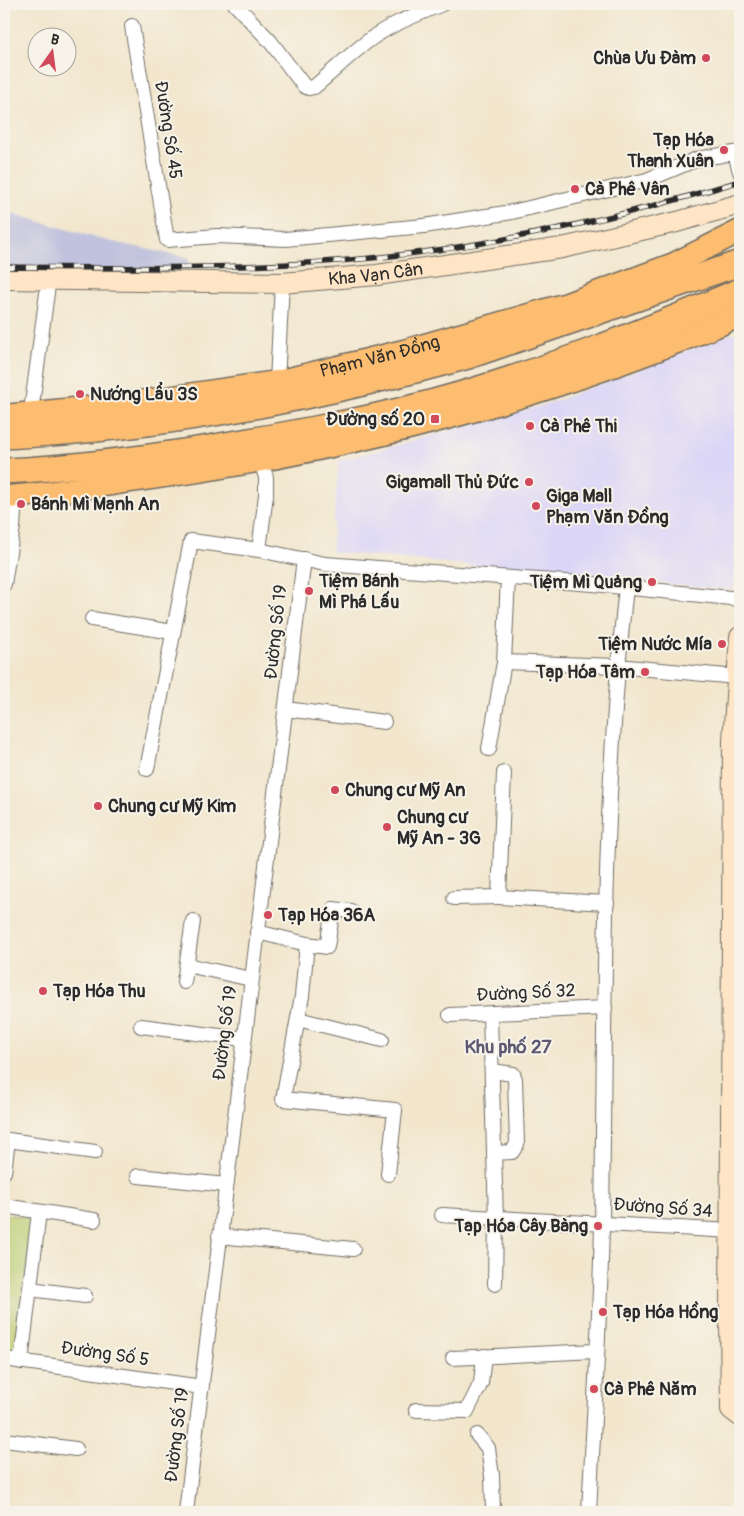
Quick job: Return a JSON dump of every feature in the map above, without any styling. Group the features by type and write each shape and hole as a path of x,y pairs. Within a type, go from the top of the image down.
{"highway":[{"name":"Phạm Văn Đồng","path":"21,428 113,428 244,408 425,368 468,356 740,263"},
{"path":"4,471 108,464 258,450 290,435 434,402 507,380 605,356 740,291"}],"main road":[{"name":"Phạm Văn Đồng","path":"4,416 21,428 125,404 277,382 458,337 567,304 674,264 740,231"},
{"path":"605,356 740,316"},
{"path":"9,497 219,469 258,450"}],"street":[{"path":"235,4 270,41 304,86 309,88 314,87 345,58 376,36 400,22 442,4"},
{"name":"Đường Số 45","path":"132,26 167,240 217,236 285,239 424,226 512,212 647,180 697,159 738,152"},
{"path":"738,152 740,172"},
{"name":"Kha Vạn Cân","path":"4,279 49,278 282,283 430,268 562,248 677,222 740,204"},
{"path":"21,428 49,278"},
{"path":"277,382 282,283"},
{"path":"258,450 266,478 266,495 259,550"},
{"path":"4,584 13,527 9,497"},
{"path":"146,768 191,541 259,550 325,564 740,599"},
{"name":"Đường Số 19","path":"186,1512 304,559"},
{"path":"490,749 504,662 508,578"},
{"path":"590,1512 602,1223 607,902 617,666 626,588"},
{"path":"92,619 173,632"},
{"path":"740,637 737,740 735,1317 732,1409 740,1416"},
{"path":"504,662 617,666 738,677"},
{"path":"286,709 384,722"},
{"path":"500,897 504,773"},
{"path":"454,898 500,897 607,902"},
{"path":"257,932 327,947 333,909 351,911"},
{"path":"184,982 193,921"},
{"path":"307,944 298,1019 283,1099 395,1110 388,1174"},
{"path":"187,965 251,979"},
{"name":"Đường Số 32","path":"450,1015 490,1015 605,1008"},
{"path":"490,1015 496,1219 495,1284"},
{"path":"298,1019 382,1040"},
{"path":"142,1026 244,1039"},
{"path":"492,1071 513,1074 517,1144 512,1152 494,1153"},
{"path":"4,1172 8,1140 95,1152"},
{"path":"138,1176 226,1185"},
{"path":"4,1206 94,1220"},
{"path":"21,1362 39,1212"},
{"name":"Đường Số 34","path":"442,1214 496,1219 602,1223 734,1242"},
{"path":"220,1236 353,1248"},
{"path":"30,1289 85,1296"},
{"path":"453,1358 596,1351"},
{"path":"416,1410 467,1411 481,1383 484,1356"},
{"name":"Đường Số 5","path":"4,1359 202,1387"},
{"path":"477,1435 488,1448 492,1476 492,1512"},
{"path":"4,1440 76,1449"}],"shaded area":[{"path":"4,211 104,240 189,258 190,272 4,271"},
{"name":"Giga Mall Phạm Văn Đồng","path":"734,333 740,335 740,444 734,590 331,552 339,461 548,404"}],"green space":[{"path":"5,1214 33,1218 16,1354 4,1353"}],"railway":[{"path":"4,267 146,268 240,266 382,257 473,245 563,228 652,206 740,181"}],"place":[{"name":"Chùa Ưu Đàm","path":"706,58"},
{"name":"Tạp Hóa Thanh Xuân","path":"724,150"},
{"name":"Cà Phê Vân","path":"575,189"},
{"name":"Nướng Lẩu 3S","path":"80,394"},
{"name":"Đường số 20","path":"435,419"},
{"name":"Cà Phê Thi","path":"530,426"},
{"name":"Gigamall Thủ Đức","path":"529,482"},
{"name":"Bánh Mì Mạnh An","path":"21,504"},
{"name":"Giga Mall Phạm Văn Đồng","path":"536,506"},
{"name":"Tiệm Mì Quảng","path":"652,582"},
{"name":"Tiệm Bánh Mì Phá Lấu","path":"309,591"},
{"name":"Tiệm Nước Mía","path":"722,644"},
{"name":"Tạp Hóa Tâm","path":"645,672"},
{"name":"Chung cư Mỹ An","path":"335,790"},
{"name":"Chung cư Mỹ Kim","path":"98,806"},
{"name":"Chung cư Mỹ An - 3G","path":"387,827"},
{"name":"Tạp Hóa 36A","path":"268,915"},
{"name":"Tạp Hóa Thu","path":"43,991"},
{"name":"Tạp Hóa Cây Bàng","path":"598,1226"},
{"name":"Tạp Hóa Hồng","path":"603,1312"},
{"name":"Cà Phê Năm","path":"594,1389"}],"district":[{"name":"Khu phố 27","path":"508,1047"}]}
